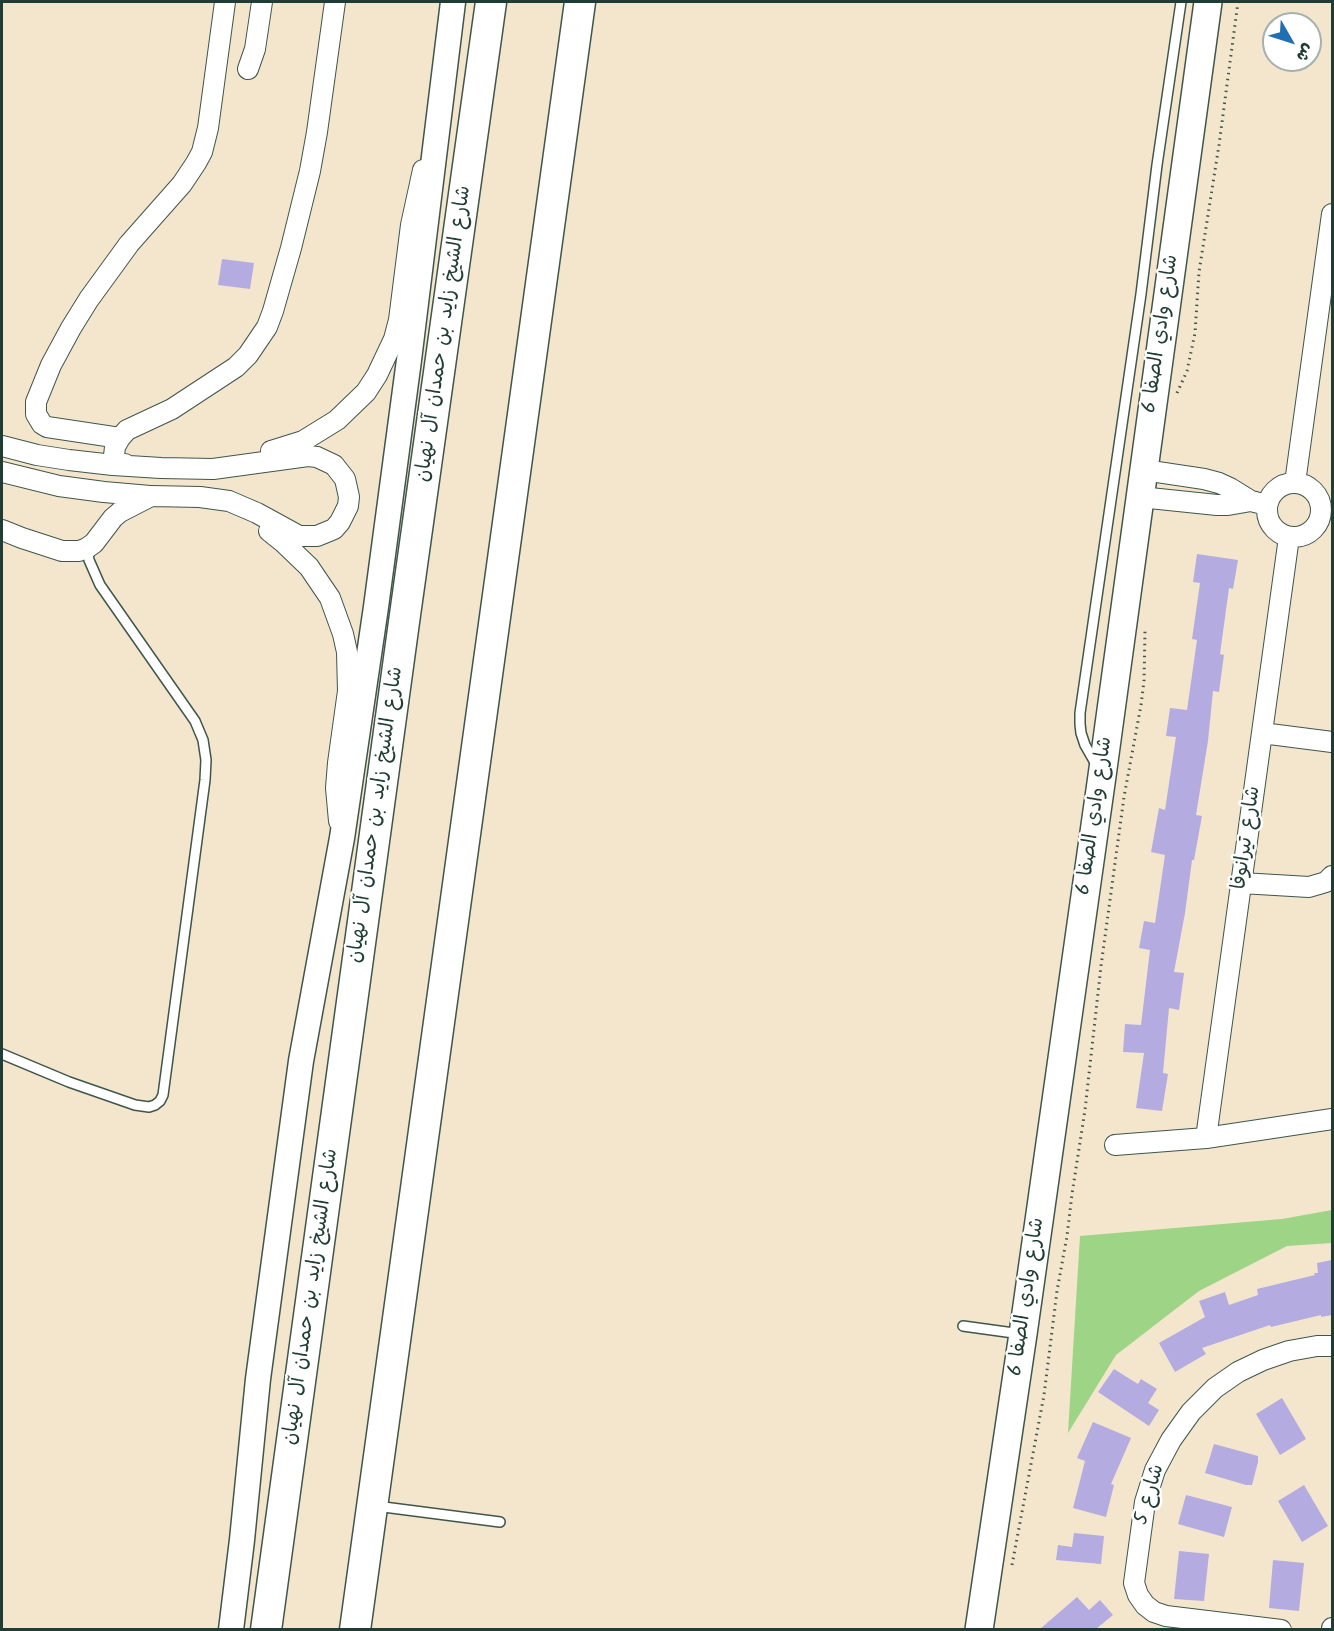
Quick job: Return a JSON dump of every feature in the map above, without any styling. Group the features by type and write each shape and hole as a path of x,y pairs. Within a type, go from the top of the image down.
{"main road":[{"name":"شارع الشيخ زايد بن حمدان آل نهيان","path":"266,1629 492,2"},
{"path":"355,1629 580,2"},
{"name":"شارع وادي الصفا 6","path":"979,1629 1102,776 1208,2"}],"street":[{"path":"120,438 47,427 42,424 36,414 36,402 51,365 89,299 129,244 190,174 199,158 208,128 225,2"},
{"path":"248,69 255,49 262,2"},
{"path":"112,465 115,447 127,430 172,409 236,367 248,355 267,327 291,248 310,171 335,2"},
{"path":"231,1629 258,1379 302,1061 342,838 376,607 453,2"},
{"path":"112,465 244,456 285,448 329,426 366,392 394,339 399,320 408,244 419,188 440,113"},
{"path":"1295,483 1332,214"},
{"path":"2,446 37,455 112,465 187,470 213,469 308,456 317,457 326,460 340,471 345,479 349,496 348,506 340,522 326,533 308,537 291,533 264,517 229,501 200,497 104,492 59,486 2,472"},
{"path":"1140,497 1216,505 1253,503 1270,496 1286,484 1295,483 1306,486 1314,492 1327,512 1311,531 1300,537 1289,537 1274,529 1267,514 1253,503 1230,488 1219,483 1144,470"},
{"path":"1176,500 1180,475"},
{"path":"2,530 71,552 87,548 94,543 113,518 151,496 219,509 254,522 276,536 309,567 330,598 343,634 348,691 336,788 337,812 342,838"},
{"name":"شارع تيرانوفا","path":"1206,1138 1289,537"},
{"path":"1262,733 1332,742"},
{"path":"1241,883 1309,887 1326,882 1332,876"},
{"path":"1115,1145 1206,1138 1332,1119"},
{"name":"شارع 5","path":"1281,1629 1166,1616 1154,1612 1145,1605 1134,1583 1145,1502 1155,1470 1171,1440 1191,1412 1215,1388 1238,1372 1263,1360 1289,1351 1332,1346"},
{"path":"218,1629 226,1583 242,1540"}],"lane":[{"path":"1102,776 1085,744 1080,713 1181,2"},
{"path":"2,1054 135,1106 155,1106 163,1095 206,760 203,740 195,721 100,585 89,560 87,548"},
{"path":"963,1326 1023,1334"},
{"path":"373,1506 500,1522"}],"path":[{"path":"1177,393 1187,371 1195,333 1199,272 1238,2"},
{"path":"1011,1574 1044,1395 1057,1291 1085,1110 1102,954 1128,770 1141,705 1146,624"}],"green space":[{"path":"1332,1210 1332,1243 1287,1246 1199,1291 1116,1355 1068,1433 1080,1236 1282,1219"}],"building":[{"path":"222,259 254,263 250,289 218,285"},
{"path":"1197,554 1238,560 1233,589 1229,588 1220,654 1224,655 1219,692 1213,691 1208,741 1196,815 1202,816 1194,860 1192,860 1174,972 1184,973 1179,1010 1169,1008 1163,1073 1168,1074 1162,1111 1136,1108 1144,1053 1123,1052 1125,1024 1141,1025 1150,950 1139,948 1144,921 1155,923 1165,855 1151,852 1159,808 1165,810 1176,737 1166,736 1170,708 1187,710 1197,640 1192,639 1200,583 1193,582"},
{"path":"1332,1260 1332,1315 1321,1317 1321,1315 1271,1327 1270,1325 1202,1348 1206,1354 1175,1372 1159,1343 1205,1317 1199,1301 1225,1292 1229,1305 1258,1295 1257,1289 1315,1275 1314,1273 1318,1273 1317,1263"},
{"path":"1114,1369 1138,1384 1141,1379 1157,1389 1148,1403 1159,1410 1149,1426 1098,1392"},
{"path":"1282,1398 1306,1439 1280,1455 1256,1414"},
{"path":"1093,1422 1131,1438 1111,1484 1114,1485 1106,1517 1073,1508 1085,1461 1077,1458"},
{"path":"1214,1444 1258,1456 1252,1485 1205,1473"},
{"path":"1304,1485 1328,1526 1302,1542 1278,1501"},
{"path":"1186,1495 1232,1507 1224,1537 1178,1524"},
{"path":"1074,1533 1104,1536 1101,1564 1056,1560 1058,1545 1072,1547"},
{"path":"1179,1551 1209,1554 1204,1601 1174,1599"},
{"path":"1273,1560 1304,1563 1299,1611 1269,1608"},
{"path":"1077,1597 1089,1610 1100,1600 1113,1615 1096,1629 1040,1629"}]}
